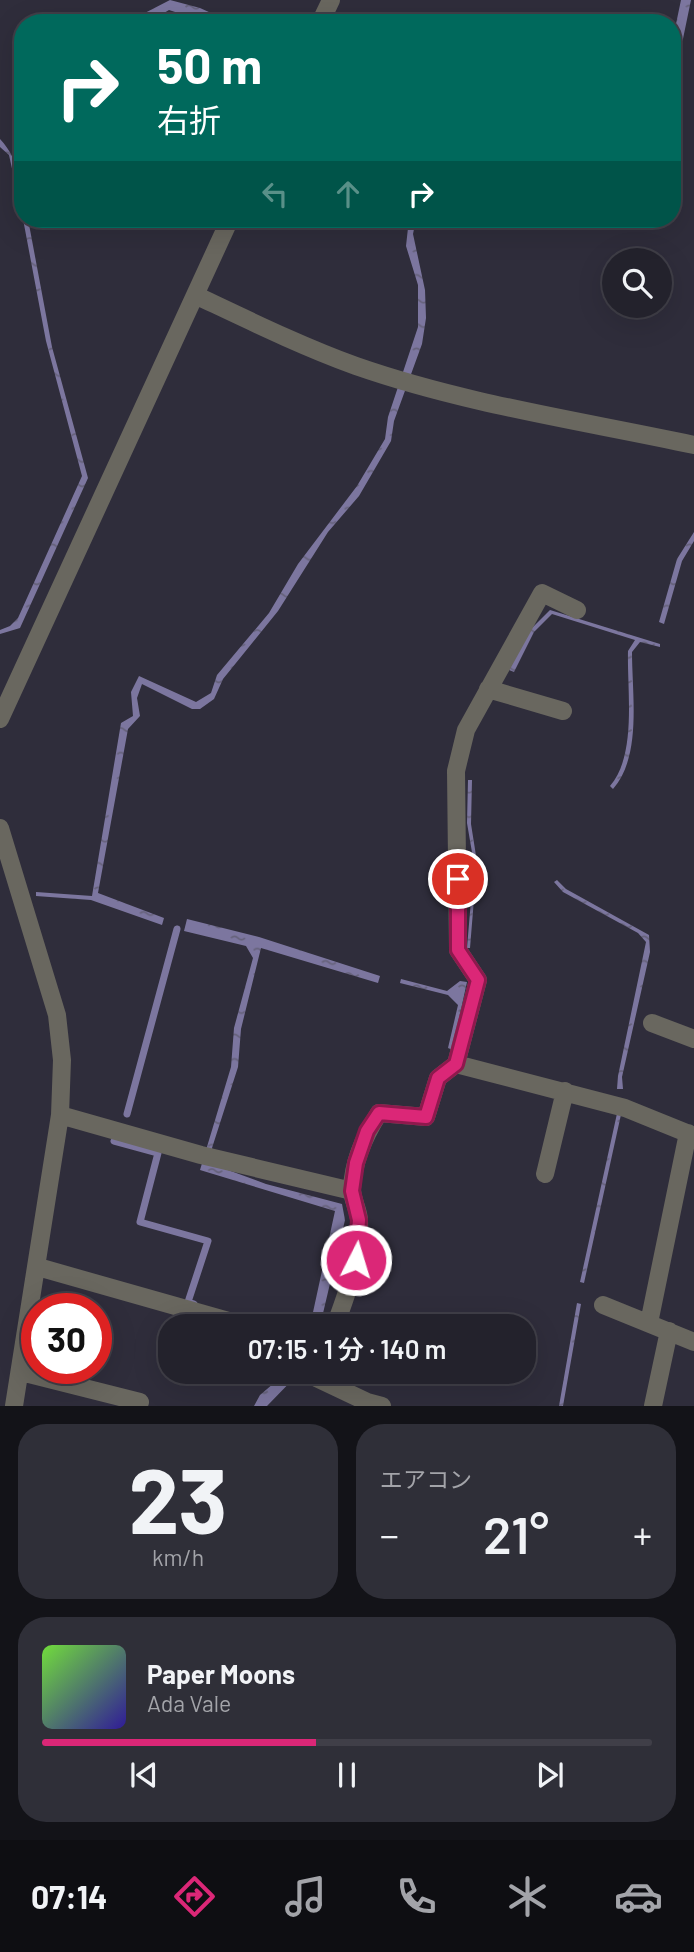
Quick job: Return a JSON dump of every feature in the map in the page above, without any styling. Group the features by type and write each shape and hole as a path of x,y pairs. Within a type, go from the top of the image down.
{"street":[{"path":"0,719 226,228"},
{"path":"195,295 266,329 391,376 694,445"},
{"path":"338,1314 356,1260 359,1220 352,1191 356,1163 367,1131 379,1113 426,1117 438,1078 456,1064 478,980 458,950 456,771 466,730 497,692 542,593 577,610"},
{"path":"497,692 563,711"},
{"path":"0,828 57,1015 62,1060 60,1115 34,1293"},
{"path":"652,1023 694,1039"},
{"path":"456,1064 625,1108 691,1135 649,1323"},
{"path":"545,1174 565,1091"},
{"path":"60,1115 209,1157 352,1191"},
{"path":"38,1267 204,1314"},
{"path":"603,1305 694,1342"},
{"path":"653,1406 669,1331"},
{"path":"14,1406 21,1372"},
{"path":"69,1384 140,1402"},
{"path":"334,1384 382,1406"}],"water":[{"path":"170,0 213,14 181,14 169,10 162,14 143,14"},
{"path":"681,0 691,0 681,48 681,14 678,14"},
{"path":"0,139 14,161 14,178 9,155 0,147"},
{"path":"25,228 30,228 52,347 88,478 20,628 0,634 0,630 10,626 18,618 82,476 46,341"},
{"path":"408,228 414,228 413,234 425,290 426,318 422,344 394,421 391,441 359,496 328,532 278,611 223,679 214,699 200,709 192,709 142,684 137,698 140,716 128,729 98,893 164,918 162,925 91,900 36,896 36,892 92,896 121,723 133,716 131,692 139,676 196,702 211,693 217,675 269,613 298,564 357,486 385,439 388,417 418,327 418,285 406,246"},
{"path":"694,532 694,541 682,561 664,624 659,622 677,559"},
{"path":"550,610 660,644 660,647 640,642 632,652 632,742 622,775 613,789 610,786 624,757 627,740 628,651 635,640 552,614 534,632 514,672 509,670 529,631"},
{"path":"468,780 472,780 471,824 477,862 470,948 467,948 474,864 467,823"},
{"path":"557,880 566,889 649,935 650,952 622,1077 623,1089 617,1089 618,1076 646,942 638,933 563,892 554,882"},
{"path":"187,919 259,937 380,976 378,983 261,948 241,1029 238,1067 212,1148 217,1166 266,1184 342,1204 345,1220 323,1314 313,1314 335,1211 200,1170 231,1067 234,1028 253,958 246,946 184,931"},
{"path":"401,979 447,991 460,981 467,982 452,1050 448,1048 458,1005 448,995 400,983"},
{"path":"618,1109 622,1110 584,1283 580,1282"},
{"path":"577,1303 581,1304 563,1406 559,1406"},
{"path":"273,1384 288,1384 267,1406 254,1406 260,1395"}],"waterway":[{"path":"127,1114 177,929"},
{"path":"114,1141 158,1153 140,1222 208,1241 188,1302 194,1304"}],"route":[{"path":"356,1260 359,1220 352,1191 356,1163 367,1131 379,1113 426,1117 438,1078 456,1064 478,980 458,950 458,879"}]}
